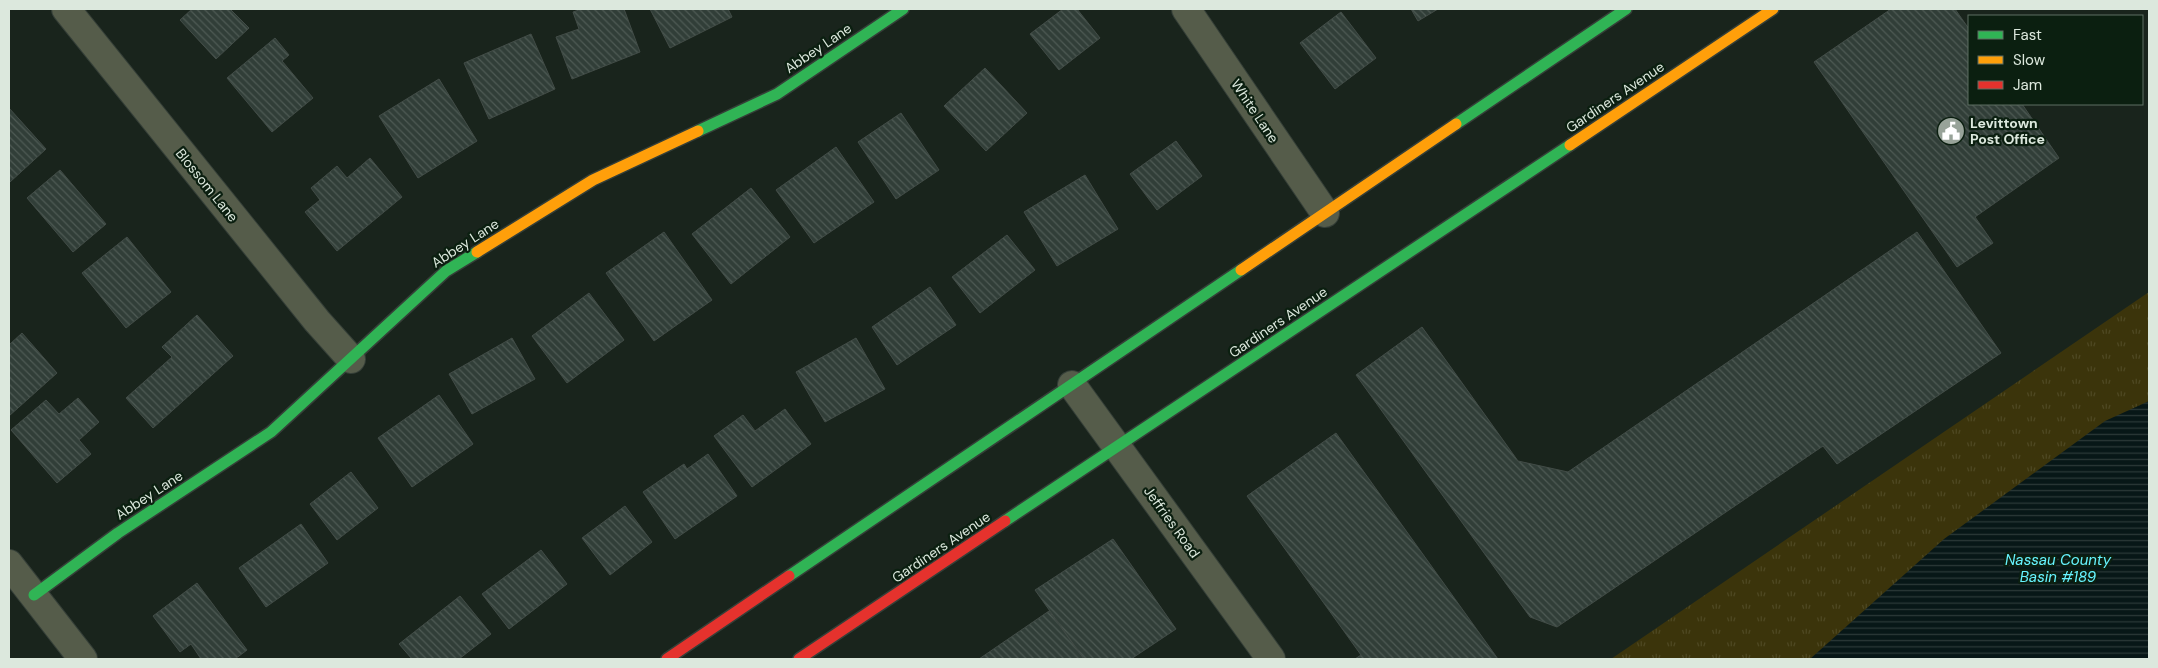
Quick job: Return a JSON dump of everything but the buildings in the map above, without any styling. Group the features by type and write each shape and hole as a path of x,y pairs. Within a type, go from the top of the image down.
{"street":[{"name":"Blossom Lane","path":"66,9 317,321 351,359"},
{"name":"Abbey Lane","path":"34,595 118,533 271,432 446,271 593,180 777,94 903,9"},
{"name":"White Lane","path":"1186,9 1325,212"},
{"path":"667,659 1626,9"},
{"name":"Gardiners Avenue","path":"800,659 1773,9"},
{"name":"Jeffries Road","path":"1072,385 1271,659"},
{"path":"9,564 83,659"}],"green space":[{"path":"2149,292 2149,659 1611,659"}],"water":[{"name":"Nassau County Basin #189","path":"2149,401 2149,659 1810,659 1944,539 2105,421"}],"traffic: fast":[{"path":"698,131 777,94 903,9"},
{"path":"1456,124 1626,9"},
{"path":"1005,521 1570,145"},
{"path":"34,595 118,533 271,432 446,271 477,252"},
{"path":"789,576 1241,270"}],"traffic: slow":[{"path":"1570,145 1773,9"},
{"path":"1241,270 1456,124"},
{"path":"477,252 593,180 698,131"}],"traffic: jam":[{"path":"799,659 1005,521"},
{"path":"667,659 789,576"}],"place":[{"name":"Levittown Post Office","path":"1951,131"}]}
